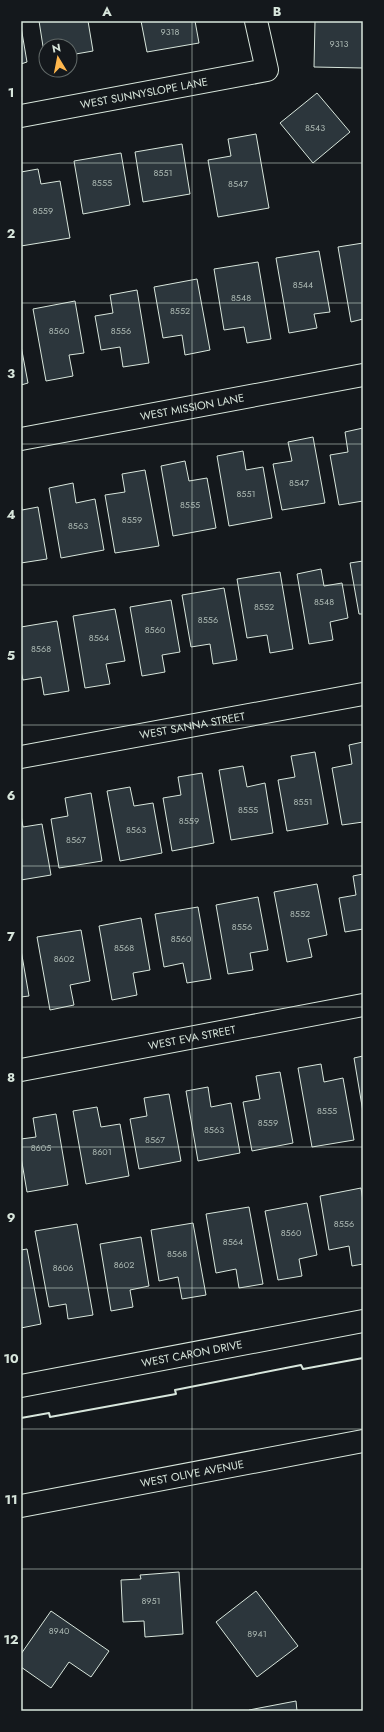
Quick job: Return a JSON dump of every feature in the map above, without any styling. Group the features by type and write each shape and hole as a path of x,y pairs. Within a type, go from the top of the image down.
{"street":[{"name":"WEST SUNNYSLOPE LANE","path":"21,116 267,70 256,21"},
{"name":"WEST MISSION LANE","path":"21,439 363,375"},
{"name":"WEST SANNA STREET","path":"21,757 363,694"},
{"name":"WEST EVA STREET","path":"21,1070 363,1005"},
{"name":"WEST CARON DRIVE","path":"21,1386 363,1321"},
{"name":"WEST OLIVE AVENUE","path":"21,1506 363,1441"}],"building":[{"path":"39,21 88,21 93,51 78,54 78,38 42,38"},
{"path":"141,21 195,21 199,43 147,52"},
{"path":"315,21 363,21 363,68 314,67"},
{"path":"21,27 27,62 21,64"},
{"path":"317,93 350,132 313,163 280,123"},
{"path":"256,134 269,208 218,217 208,160 231,156 228,139"},
{"path":"182,144 190,194 143,202 135,152"},
{"path":"121,153 130,205 83,214 74,161"},
{"path":"38,169 41,184 60,181 70,238 21,246 21,172"},
{"path":"363,243 363,319 351,322 338,247"},
{"path":"319,251 330,312 314,314 317,328 289,333 276,258"},
{"path":"258,262 271,339 247,343 244,327 224,330 214,269"},
{"path":"197,279 210,350 185,355 182,335 163,338 154,287"},
{"path":"137,290 149,363 123,367 120,347 101,350 95,316 113,313 110,295"},
{"path":"75,301 84,353 69,355 73,376 46,381 33,309"},
{"path":"21,346 28,383 21,385"},
{"path":"363,428 363,501 339,505 330,455 348,452 345,432"},
{"path":"313,437 325,503 282,510 273,464 292,461 288,442"},
{"path":"243,451 246,470 263,467 272,518 229,526 217,456"},
{"path":"185,461 189,481 207,478 216,528 173,536 161,466"},
{"path":"145,470 159,546 115,553 105,495 125,492 122,474"},
{"path":"73,483 76,503 95,499 104,550 61,558 49,488"},
{"path":"21,502 22,510 38,507 47,559 21,563"},
{"path":"363,561 363,614 359,614 350,563"},
{"path":"321,569 324,586 342,583 348,618 330,622 333,640 309,644 297,574"},
{"path":"280,572 293,649 270,653 267,635 247,638 237,579"},
{"path":"224,588 237,660 213,664 210,644 191,647 182,595"},
{"path":"171,600 180,652 162,655 165,672 142,676 130,607"},
{"path":"115,609 125,661 106,664 110,684 85,688 73,616"},
{"path":"57,621 69,691 44,695 41,677 23,680 21,671 21,627"},
{"path":"363,742 363,822 342,825 332,768 352,764 349,745"},
{"path":"315,752 328,824 287,831 278,780 295,777 291,756"},
{"path":"243,766 247,787 265,783 273,833 231,840 219,770"},
{"path":"202,773 214,843 172,851 163,798 181,795 178,777"},
{"path":"130,787 134,806 153,803 162,853 120,861 107,791"},
{"path":"91,793 102,861 59,868 51,819 68,816 65,798"},
{"path":"21,815 23,827 42,824 51,875 21,880"},
{"path":"363,874 363,929 345,932 339,898 356,895 353,876"},
{"path":"317,884 327,935 308,939 312,957 287,962 274,892"},
{"path":"258,897 268,950 250,953 253,970 228,974 216,905"},
{"path":"198,907 211,979 187,983 183,963 164,967 155,914"},
{"path":"141,918 150,970 133,973 137,995 112,1000 99,926"},
{"path":"81,930 90,981 70,985 74,1005 50,1010 37,937"},
{"path":"21,950 29,996 21,997"},
{"path":"363,1056 363,1112 354,1058"},
{"path":"321,1064 324,1082 343,1078 354,1140 312,1147 298,1068"},
{"path":"280,1072 293,1143 252,1151 243,1102 260,1099 256,1076"},
{"path":"208,1087 211,1107 231,1103 240,1153 198,1161 186,1091"},
{"path":"169,1094 181,1161 139,1169 130,1119 147,1116 144,1098"},
{"path":"97,1107 101,1127 120,1124 129,1176 86,1184 73,1111"},
{"path":"56,1114 68,1185 27,1192 21,1157 21,1139 36,1137 33,1118"},
{"path":"361,1188 363,1201 363,1264 352,1266 349,1246 329,1250 320,1196"},
{"path":"307,1203 317,1255 299,1259 302,1276 278,1280 265,1211"},
{"path":"249,1207 263,1284 239,1288 236,1269 216,1273 206,1214"},
{"path":"193,1223 206,1295 182,1299 178,1277 159,1281 151,1230"},
{"path":"77,1224 93,1315 68,1319 66,1304 49,1307 35,1231"},
{"path":"141,1237 149,1286 130,1290 133,1307 111,1311 100,1244"},
{"path":"27,1249 41,1324 21,1328 21,1250"},
{"path":"179,1572 183,1634 145,1637 144,1621 123,1622 121,1580 141,1579 140,1575"},
{"path":"256,1591 298,1646 257,1677 216,1622"},
{"path":"51,1611 109,1651 91,1677 69,1662 51,1688 21,1667 21,1654"},
{"path":"296,1701 297,1711 249,1711 249,1710"}],"wall":[{"path":"21,1418 49,1413 50,1417 176,1394 175,1390 301,1365 303,1369 363,1358"}]}
